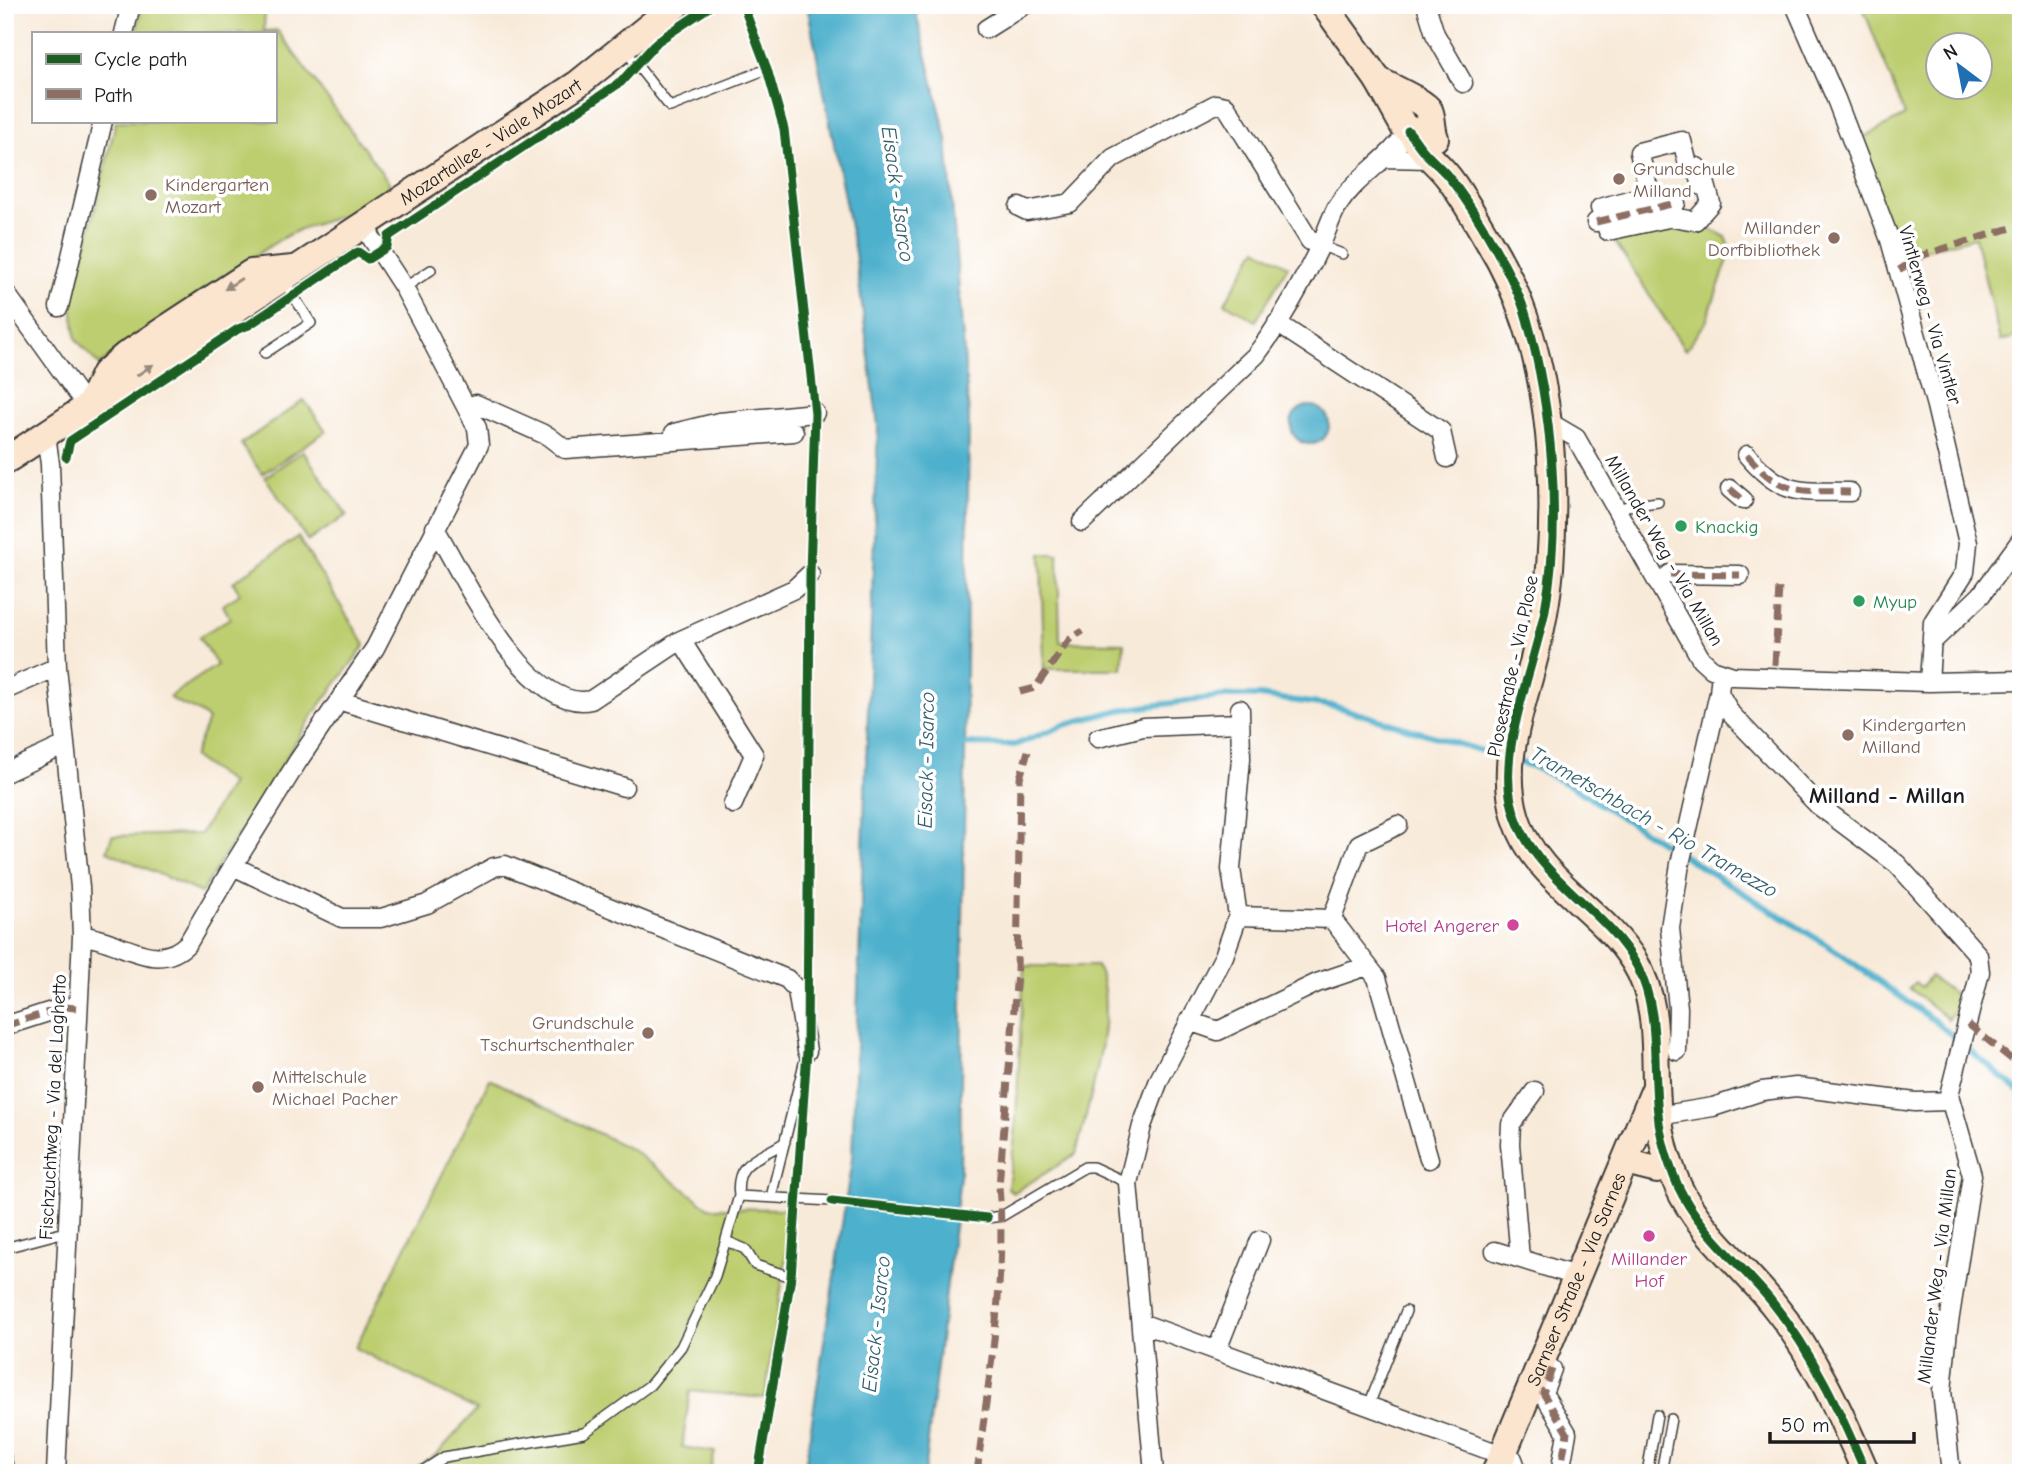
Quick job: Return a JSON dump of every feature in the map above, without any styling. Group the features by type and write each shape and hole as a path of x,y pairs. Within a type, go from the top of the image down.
{"street":[{"path":"124,32 131,5"},
{"name":"Mozartallee - Viale Mozart","path":"88,408 105,373 126,355 251,273 290,274 579,83 629,55 676,5"},
{"path":"986,29 1024,5"},
{"name":"Plosestraße - Via Plose","path":"1324,5 1378,80 1413,121 1417,144 1440,167 1499,257 1527,319 1548,421 1551,468 1548,583 1536,653 1509,759 1514,811 1531,850 1552,876 1614,934 1635,962 1647,986 1655,1039 1658,1116 1671,1168 1698,1220 1794,1331 1823,1376 1866,1473"},
{"path":"1426,5 1435,34 1463,83"},
{"name":"Vintlerweg - Via Vintler","path":"1795,5 1836,99 1890,240 1968,543 1965,572 1933,622 1929,682"},
{"path":"1019,207 1027,211 1070,203 1113,158 1216,104 1226,106 1310,241 1320,245"},
{"path":"1082,522 1256,355 1320,245 1337,206 1349,190 1386,158 1413,121"},
{"path":"59,307 103,122"},
{"path":"1682,141 1689,169 1697,167 1702,186 1706,185 1711,203 1695,221 1673,217 1608,231 1600,221 1600,208 1650,194 1639,152 1682,141"},
{"path":"1386,158 1440,167"},
{"path":"1600,221 1676,203"},
{"path":"82,936 97,937 151,958 177,954 188,943 298,761 375,648 479,445 477,428 404,288 363,225"},
{"path":"5,292 61,366 88,408 5,461"},
{"path":"1277,323 1441,431 1447,458"},
{"path":"466,407 476,404 548,436 565,449 794,432"},
{"path":"548,436 579,440 673,433 719,422 816,413"},
{"name":"Millander Weg - Via Millan","path":"1548,421 1576,438 1701,659 1721,673 1719,694 1731,714 1818,805 1897,864 1978,955 1980,972 1950,1086 1950,1101 1972,1175 1948,1329 1942,1391 1951,1473"},
{"name":"Fischzuchtweg - Via del Laghetto","path":"46,435 50,464 57,667 80,887 82,936 65,1232 56,1473"},
{"path":"1747,455 1768,479 1794,491 1850,492"},
{"path":"435,528 498,638 516,661 554,693 578,703 591,700 681,640 794,590 810,574"},
{"path":"1933,641 1982,595 2021,540"},
{"path":"1670,574 1740,575"},
{"path":"681,640 754,755 733,804"},
{"path":"5,690 57,667"},
{"path":"1721,673 1929,682 2021,680"},
{"path":"1676,1051 1678,1008 1670,928 1680,864 1719,694"},
{"path":"341,701 624,787"},
{"path":"1098,738 1143,727 1239,716 1241,759 1231,869 1238,916 1224,956 1159,1080 1146,1115 1128,1183 1154,1473"},
{"path":"5,773 65,745"},
{"path":"1332,919 1359,844 1398,825"},
{"path":"233,866 342,918 382,918 428,904 494,867 505,865 787,979 797,990 807,1051"},
{"path":"1238,916 1332,919"},
{"path":"1332,919 1377,978 1429,1159"},
{"path":"1189,1021 1219,1031 1317,983 1367,966"},
{"path":"5,1026 64,1007 76,1008"},
{"name":"Sarnser Straße - Via Sarnes","path":"1505,1467 1576,1276 1656,1086"},
{"path":"1658,1116 1713,1107 1762,1091 1797,1087 1915,1102 1950,1101"},
{"path":"1520,1258 1510,1144 1511,1124 1535,1091"},
{"path":"1625,1162 1657,1170 1671,1168"},
{"path":"1217,1350 1261,1240"},
{"path":"1495,1251 1576,1276"},
{"path":"1141,1323 1369,1405 1505,1467"},
{"path":"1552,1369 1544,1393 1567,1433 1559,1473"}],"lane":[{"path":"629,55 670,107 767,69"},
{"path":"1320,245 1342,254"},
{"path":"404,288 432,270"},
{"path":"265,353 311,323 290,274"},
{"path":"1618,511 1627,506 1658,502"},
{"path":"771,1197 807,1051"},
{"path":"419,1473 444,1457 584,1433 650,1385 681,1347 715,1276 739,1196 737,1181 743,1168 785,1142"},
{"path":"987,1218 1002,1216 1085,1167 1093,1167 1128,1183"},
{"path":"739,1196 832,1200"},
{"path":"5,1248 65,1232"},
{"path":"726,1241 745,1249 755,1265 791,1277 758,1473"},
{"path":"1369,1405 1406,1311"},
{"path":"1647,1473 1657,1415"},
{"path":"1661,1473 1671,1419"},
{"path":"5,1454 10,1473"}],"green space":[{"path":"142,5 265,5 264,31 277,30 390,184 365,205 281,239 99,365 76,339 72,305 116,122 276,122 276,32 136,32"},
{"path":"1862,5 2021,5 2021,336 2000,341 1975,237 1924,250 1901,262 1858,140 1905,116"},
{"path":"1695,221 1726,237 1731,251 1706,322 1685,350 1608,231"},
{"path":"1257,248 1288,266 1256,321 1225,303"},
{"path":"304,400 326,431 262,474 241,444"},
{"path":"303,451 347,515 308,541 265,477"},
{"path":"298,537 365,645 315,712 201,893 107,851 112,836 200,834 231,783 193,757 208,720 169,697 217,665 199,637 230,618 223,605 240,594 233,582"},
{"path":"1041,554 1058,554 1060,642 1124,643 1122,669 1044,669"},
{"path":"1024,966 1097,966 1103,985 1105,1007 1094,1086 1076,1154 1013,1193 1008,1188 1015,1136"},
{"path":"1930,976 1962,1000 1948,1019 1909,988 1915,982 1921,987"},
{"path":"490,1079 634,1151 709,1208 793,1209 765,1398 690,1391 682,1447 715,1452 709,1473 407,1473 437,1454 477,1410 355,1348"}],"water":[{"name":"Eisack - Isarco","path":"807,5 914,5 947,139 969,416 960,1177 924,1473 804,1473 852,1159 878,426 855,253"},
{"path":"1310,406 1323,412 1329,425 1323,438 1310,444 1297,438 1291,425 1297,412"}],"waterway":[{"name":"Trametschbach - Rio Tramezzo","path":"957,744 1015,745 1067,724 1120,710 1225,696 1259,696 1334,706 1505,758"},
{"name":"Trametschbach - Rio Tramezzo","path":"1515,761 1532,766 1568,784 1835,950 1936,1022 2021,1093"}],"marked path":[{"path":"1596,222 1676,203"},
{"path":"1899,270 1923,255 2021,225"},
{"path":"1747,455 1771,478 1792,489 1850,492"},
{"path":"1730,489 1743,500"},
{"path":"1670,574 1740,575"},
{"path":"1775,665 1779,586"},
{"path":"1020,692 1035,688 1069,640 1083,631"},
{"path":"977,1473 998,1293 1001,1221 999,1186 1017,973 1020,778 1028,751"},
{"path":"5,1026 64,1007 76,1008"},
{"path":"1968,1024 2021,1067"},
{"path":"1552,1369 1543,1393 1567,1433 1560,1473"}],"cycle path":[{"path":"66,457 70,441 238,329 249,325 358,252 368,259 387,247 389,236 621,82 658,41 712,5"},
{"path":"743,5 767,69 784,129 815,413 810,574 807,1051 791,1277 758,1473"},
{"path":"1408,131 1458,189 1514,284 1527,319 1543,389 1552,464 1553,539 1545,610 1514,731 1509,779 1511,801 1520,827 1533,850 1549,870 1605,924 1637,966 1645,983 1653,1020 1656,1094 1661,1132 1678,1186 1697,1218 1772,1302 1801,1342 1836,1406 1866,1473"},
{"path":"832,1201 987,1218"}],"place":[{"name":"Grundschule Milland","path":"1619,179"},
{"name":"Kindergarten Mozart","path":"151,195"},
{"name":"Millander Dorfbibliothek","path":"1834,238"},
{"name":"Knackig","path":"1681,526"},
{"name":"Myup","path":"1859,601"},
{"name":"Kindergarten Milland","path":"1848,735"},
{"name":"Hotel Angerer","path":"1513,925"},
{"name":"Grundschule Tschurtschenthaler","path":"648,1033"},
{"name":"Mittelschule Michael Pacher","path":"258,1087"},
{"name":"Millander Hof","path":"1649,1236"}],"district":[{"name":"Milland - Millan","path":"1887,795"}]}
